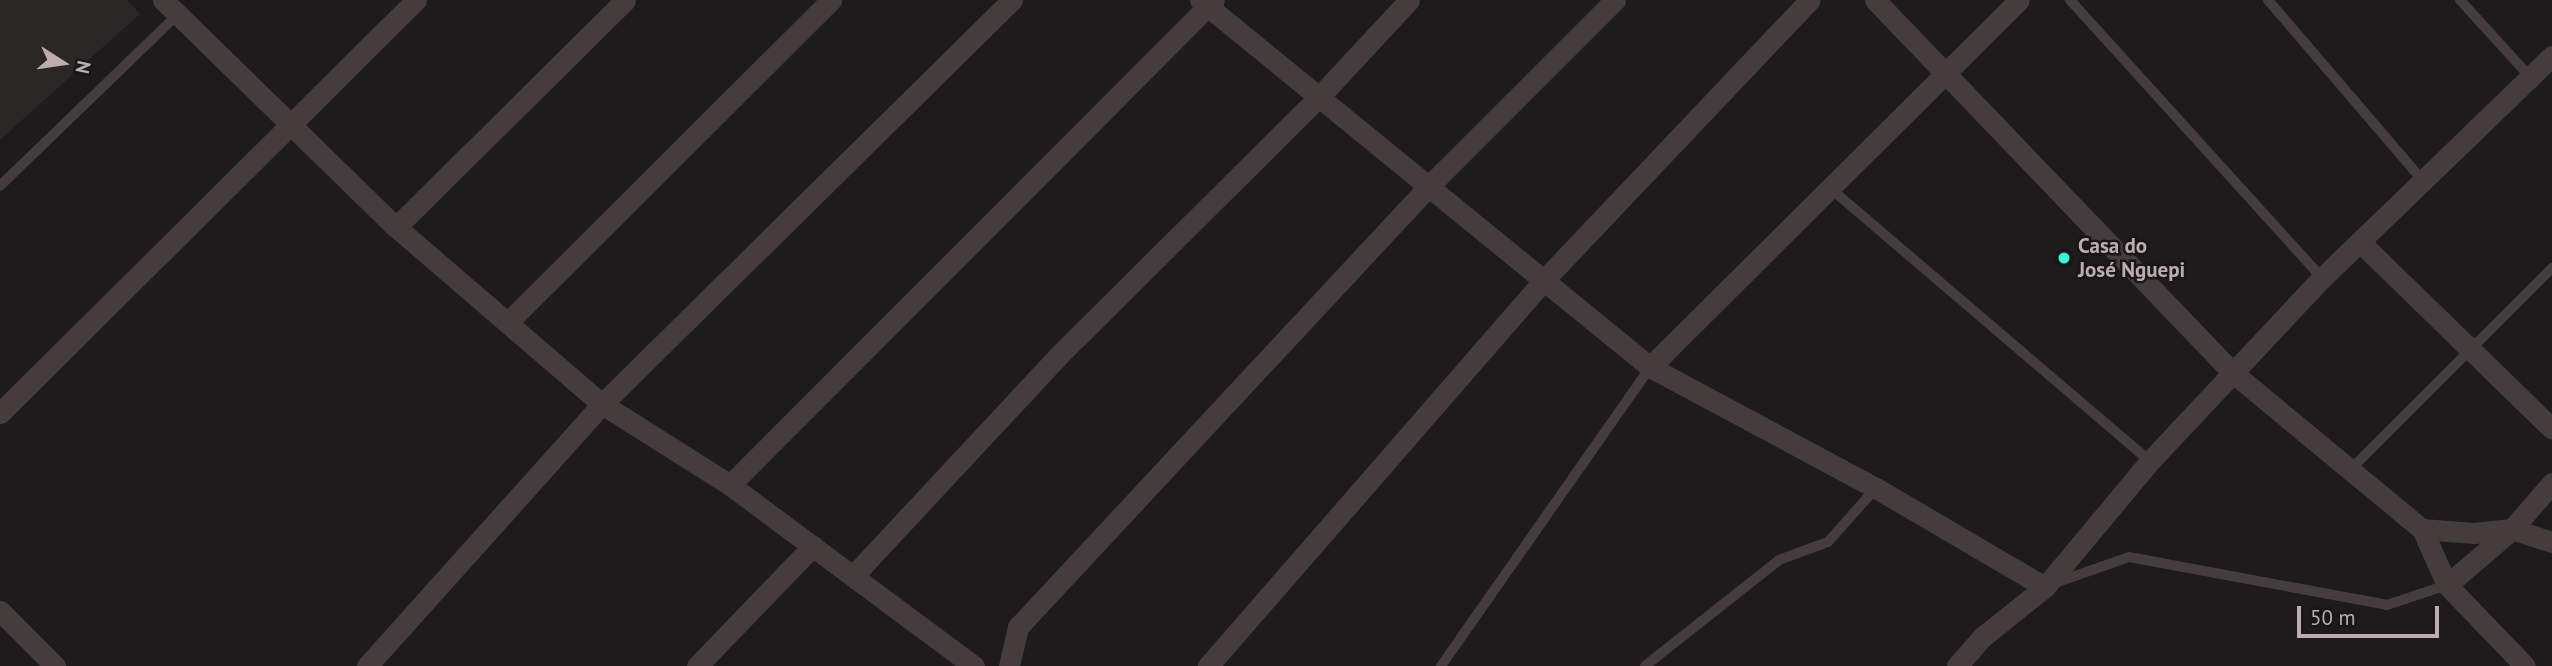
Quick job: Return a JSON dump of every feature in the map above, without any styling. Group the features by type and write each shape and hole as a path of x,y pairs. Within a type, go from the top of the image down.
{"street":[{"path":"0,413 416,0"},
{"path":"396,227 625,0"},
{"path":"509,321 831,0"},
{"path":"367,666 602,404 1012,0"},
{"path":"853,576 1059,355 1319,97 1409,0"},
{"path":"1009,666 1018,627 1429,186 1615,0"},
{"path":"1208,666 1544,280 1810,0"},
{"path":"1875,0 1943,75 2232,372 2422,529 2446,585 2525,666"},
{"path":"1650,367 2019,0"},
{"path":"730,485 1207,2 1650,367 1876,488 2045,587"},
{"path":"178,4 290,126 396,227 509,321 602,404 730,485 974,666"},
{"path":"1957,666 1981,638 2045,587 2150,461 2322,278 2552,56"},
{"path":"2360,242 2552,429"},
{"path":"2446,585 2512,529 2552,483"},
{"path":"2422,529 2474,533 2512,529 2552,541"},
{"path":"697,666 813,546"},
{"path":"0,611 55,666"}],"lane":[{"path":"2070,0 2322,278"},
{"path":"2268,0 2423,181"},
{"path":"2460,0 2530,77"},
{"path":"0,186 178,4"},
{"path":"1830,188 2150,461"},
{"path":"2350,470 2552,268"},
{"path":"1441,666 1650,367"},
{"path":"1645,666 1779,560 1828,542 1876,488"},
{"path":"2045,587 2129,556 2387,605 2446,585"}],"shaded area":[{"path":"0,0 127,0 140,14 0,140"}],"place":[{"name":"Casa do José Nguepi","path":"2064,258"}]}
